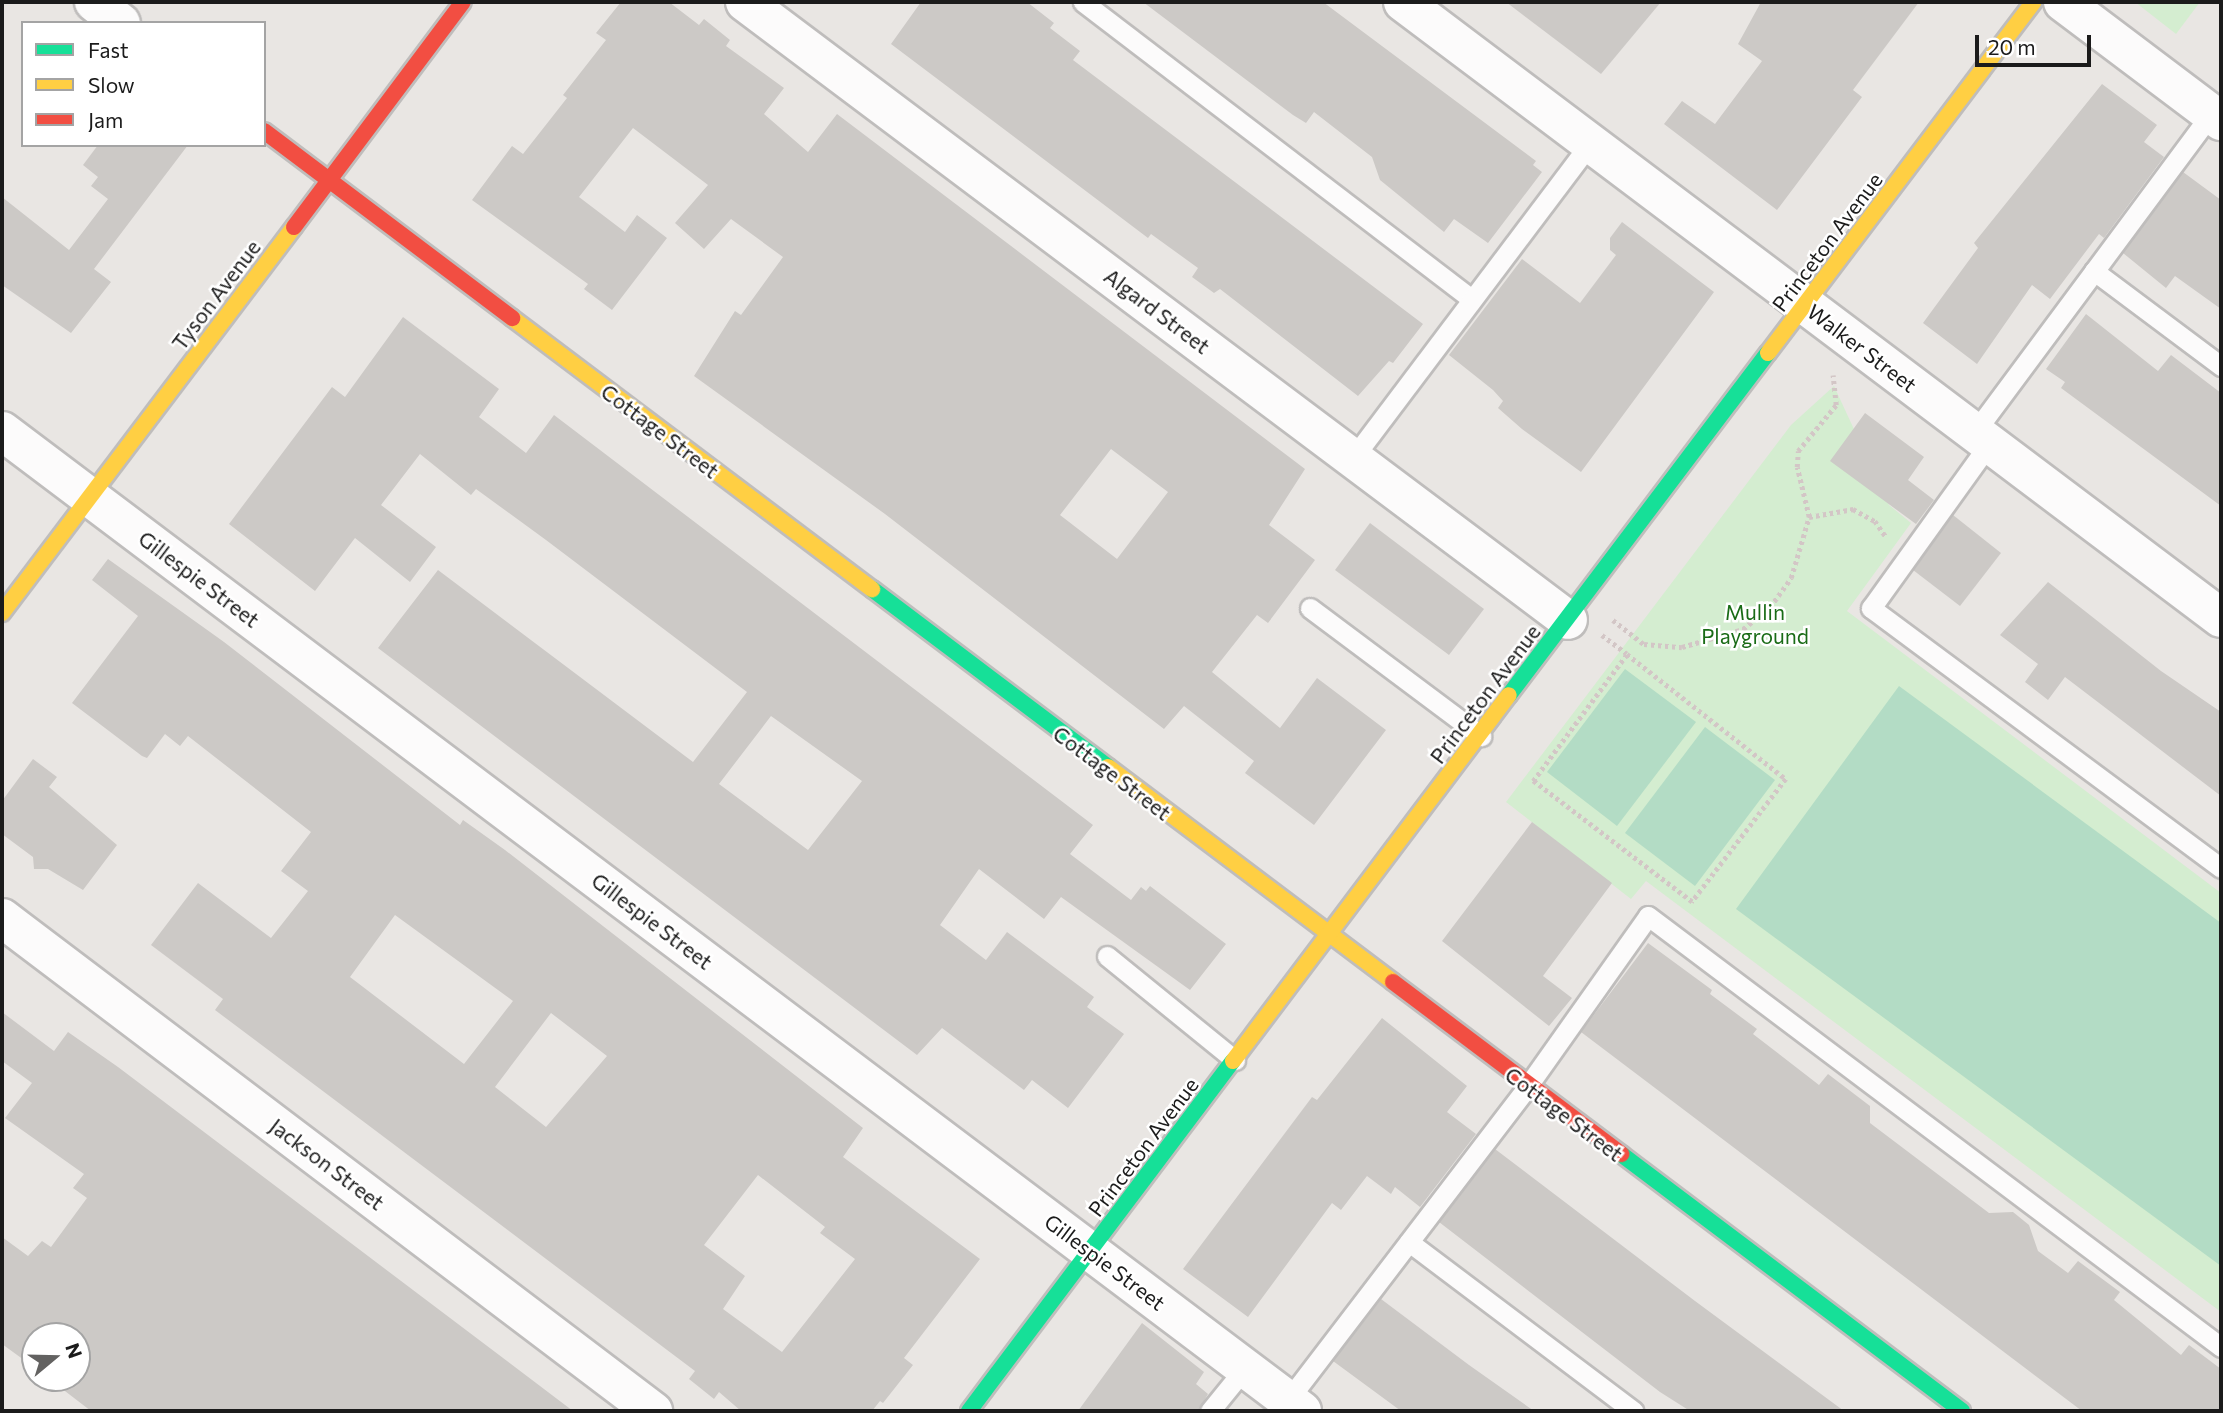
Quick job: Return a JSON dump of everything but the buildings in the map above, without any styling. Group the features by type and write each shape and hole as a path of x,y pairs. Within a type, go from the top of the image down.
{"street":[{"path":"93,2 118,21"},
{"name":"Tyson Avenue","path":"2,613 463,2"},
{"name":"Algard Street","path":"745,2 1353,458 1575,610"},
{"name":"Walker Street","path":"1403,2 2221,618"},
{"name":"Princeton Avenue","path":"969,1411 2033,2"},
{"path":"2063,2 2218,112"},
{"name":"Cottage Street","path":"266,133 1527,1087 1962,1411"},
{"name":"Gillespie Street","path":"2,430 1295,1406"},
{"name":"Jackson Street","path":"2,918 640,1407"}],"lane":[{"path":"1083,2 1471,299"},
{"path":"2218,112 2094,271 1871,608 2221,868"},
{"path":"1353,458 1590,143"},
{"path":"2094,271 2221,366"},
{"path":"1310,608 1480,736"},
{"path":"1295,1406 1409,1242 1527,1087 1648,916 2221,1347"},
{"path":"1107,956 1235,1060"},
{"path":"1409,1242 1633,1411"},
{"path":"1210,1411 1245,1368"}],"path":[{"path":"1575,610 1644,643 1682,647 1717,640 1743,629 1777,597 1791,578 1809,517 1797,467 1798,451 1836,405 1833,368"},
{"path":"1809,517 1840,509 1863,512 1880,527 1888,545"},
{"path":"1575,610 1786,779 1692,902 1533,781 1627,654"}],"green space":[{"path":"2135,2 2200,2 2176,34"},
{"name":"Mullin Playground","path":"1834,386 1889,505 1911,523 1847,611 2221,893 2221,1312 1646,881 1631,899 1506,802 1791,425"},
{"path":"1625,669 1696,722 1617,826 1547,772"},
{"path":"1899,686 2221,923 2221,1266 1736,909"},
{"path":"1705,727 1775,780 1695,886 1625,833"}],"traffic: fast":[{"path":"1509,695 1768,353"},
{"path":"872,589 1108,767"},
{"path":"969,1411 1233,1061"},
{"path":"1621,1154 1962,1411"}],"traffic: slow":[{"path":"1768,353 2033,2"},
{"path":"2,613 294,227"},
{"path":"512,318 872,589"},
{"path":"1233,1061 1509,695"},
{"path":"1108,767 1393,982"}],"traffic: jam":[{"path":"294,227 463,2"},
{"path":"266,133 512,318"},
{"path":"1393,982 1621,1154"}]}
